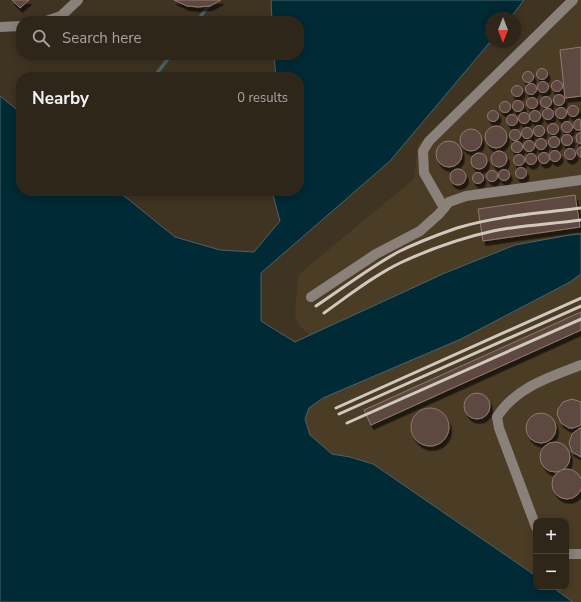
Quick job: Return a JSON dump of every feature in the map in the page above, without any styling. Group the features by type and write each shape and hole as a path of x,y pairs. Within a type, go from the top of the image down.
{"lane":[{"path":"61,16 78,0"},
{"path":"444,208 424,173 423,151 429,141 573,0"},
{"path":"0,27 16,26"},
{"path":"311,297 376,254 420,231 439,214 449,202 466,196 581,180"},
{"path":"533,519 499,428 497,416 504,406 536,382 581,365"},
{"path":"569,554 581,554"}],"shaded area":[{"path":"577,0 581,0 581,234 514,245 445,273 310,335 299,326 295,314 298,275 414,179 418,144"},
{"path":"581,274 581,602 573,602 556,590 569,590 569,518 533,518 533,574 373,464 350,457 332,454 310,435 305,419 309,408 323,398 461,339 570,282"}],"water":[{"path":"271,0 524,0 515,12 485,12 485,48 390,161 261,273 261,321 295,342 445,273 515,245 581,234 581,274 570,282 461,339 323,398 309,408 305,419 310,435 332,454 350,457 373,464 533,574 533,590 556,590 573,602 0,602 0,96 16,109 16,196 124,196 175,237 220,250 254,252 280,221 273,196 304,196 304,72 276,72 274,60 304,60 304,16 272,16"}],"building":[{"path":"12,0 29,0 20,8"},
{"path":"174,0 221,0 210,6 198,7 187,6"},
{"path":"581,47 581,96 565,98 560,50"},
{"path":"542,68 546,70 548,74 546,78 542,80 538,78 536,74 538,70"},
{"path":"528,71 532,73 534,77 532,81 528,83 524,81 522,77 524,73"},
{"path":"557,80 561,82 563,86 561,90 557,92 553,90 551,86 553,82"},
{"path":"543,81 547,83 549,87 547,91 543,93 539,91 537,87 539,83"},
{"path":"531,83 535,85 537,89 535,93 531,95 527,93 525,89 527,85"},
{"path":"517,85 521,87 523,91 521,95 517,97 513,95 511,91 513,87"},
{"path":"559,94 563,96 565,100 563,104 559,106 555,104 553,100 555,96"},
{"path":"546,96 550,98 552,102 550,106 546,108 542,106 540,102 542,98"},
{"path":"532,97 536,99 538,103 536,107 532,109 528,107 526,103 528,99"},
{"path":"518,100 522,102 524,106 522,110 518,112 514,110 512,106 514,102"},
{"path":"505,101 509,103 511,107 509,111 505,113 501,111 499,107 501,103"},
{"path":"573,105 577,107 579,111 577,115 573,117 569,115 567,111 569,107"},
{"path":"561,107 565,109 567,113 565,117 561,119 557,117 555,113 557,109"},
{"path":"548,108 552,110 554,114 552,118 548,120 544,118 542,114 544,110"},
{"path":"493,110 497,112 499,116 497,120 493,122 489,120 487,116 489,112"},
{"path":"535,110 539,112 541,116 539,120 535,122 531,120 529,116 531,112"},
{"path":"524,112 528,114 530,118 528,122 524,124 520,122 518,118 520,114"},
{"path":"512,114 516,116 518,120 516,124 512,126 508,124 506,120 508,116"},
{"path":"580,119 581,130 577,130 574,128 574,123 576,120"},
{"path":"567,121 571,123 573,127 571,131 567,133 563,131 561,127 563,123"},
{"path":"553,123 557,125 559,129 557,133 553,135 549,133 547,129 549,125"},
{"path":"539,125 543,127 545,131 543,135 539,137 535,135 533,131 535,127"},
{"path":"496,126 504,129 507,137 504,145 496,148 488,145 485,137 488,129"},
{"path":"527,127 531,129 533,133 531,137 527,139 523,137 521,133 523,129"},
{"path":"471,129 479,132 482,140 479,148 471,151 463,148 460,140 463,132"},
{"path":"515,129 519,131 521,135 519,139 515,141 511,139 509,135 511,131"},
{"path":"581,132 581,144 577,142 576,137 577,134"},
{"path":"567,134 571,136 573,140 571,144 567,146 563,144 561,140 563,136"},
{"path":"554,136 558,138 560,142 558,146 554,148 550,146 548,142 550,138"},
{"path":"541,138 545,140 547,144 545,148 541,150 537,148 535,144 537,140"},
{"path":"529,140 533,142 535,146 533,150 529,152 525,150 523,146 525,142"},
{"path":"449,141 458,145 462,154 458,163 449,167 440,163 436,154 440,145"},
{"path":"517,141 521,143 523,147 521,151 517,153 513,151 511,147 513,143"},
{"path":"580,147 581,158 577,153 577,150"},
{"path":"570,148 574,150 576,154 574,158 570,160 566,158 564,154 566,150"},
{"path":"555,150 559,152 561,156 559,160 555,162 551,160 549,156 551,152"},
{"path":"496,151 502,151 507,156 505,165 502,167 496,167 491,162 491,156"},
{"path":"544,152 548,154 550,158 548,162 544,164 540,162 538,158 540,154"},
{"path":"476,153 482,153 487,158 485,167 482,169 476,169 471,164 471,158"},
{"path":"531,153 535,155 537,159 535,163 531,165 527,163 525,159 527,155"},
{"path":"519,154 523,156 525,160 523,164 519,166 515,164 513,160 515,156"},
{"path":"521,167 525,169 527,173 525,177 521,179 517,177 515,173 517,169"},
{"path":"455,169 461,169 466,174 464,183 461,185 455,185 450,180 450,174"},
{"path":"504,169 508,171 510,175 508,179 504,181 500,179 498,175 500,171"},
{"path":"492,170 496,172 498,176 496,180 492,182 488,180 486,176 488,172"},
{"path":"478,172 482,174 484,178 482,182 478,184 474,182 472,178 474,174"},
{"path":"575,195 580,227 483,241 478,209"},
{"path":"581,312 581,330 371,425 364,410"},
{"path":"477,393 486,397 490,406 486,415 477,419 468,415 464,406 468,397"},
{"path":"572,399 581,402 581,425 569,428 561,423 557,414 558,409 563,402"},
{"path":"430,408 443,414 449,427 443,440 430,446 417,440 411,427 417,414"},
{"path":"541,413 551,418 556,428 551,438 541,443 531,438 526,428 531,418"},
{"path":"580,428 581,457 572,452 569,443 572,434"},
{"path":"555,442 565,447 570,457 565,467 555,472 545,467 540,457 545,447"},
{"path":"567,469 577,474 582,484 577,494 567,499 557,494 552,484 557,474"}],"waterway":[{"path":"201,16 213,0"},
{"path":"158,72 167,60"}],"railway":[{"path":"316,306 387,258 412,245 442,233 472,224 519,215 581,208"},
{"path":"324,313 361,286 390,268 446,244 504,229 581,220"},
{"path":"336,408 581,298"},
{"path":"339,414 581,306"},
{"path":"347,423 581,319"}]}
